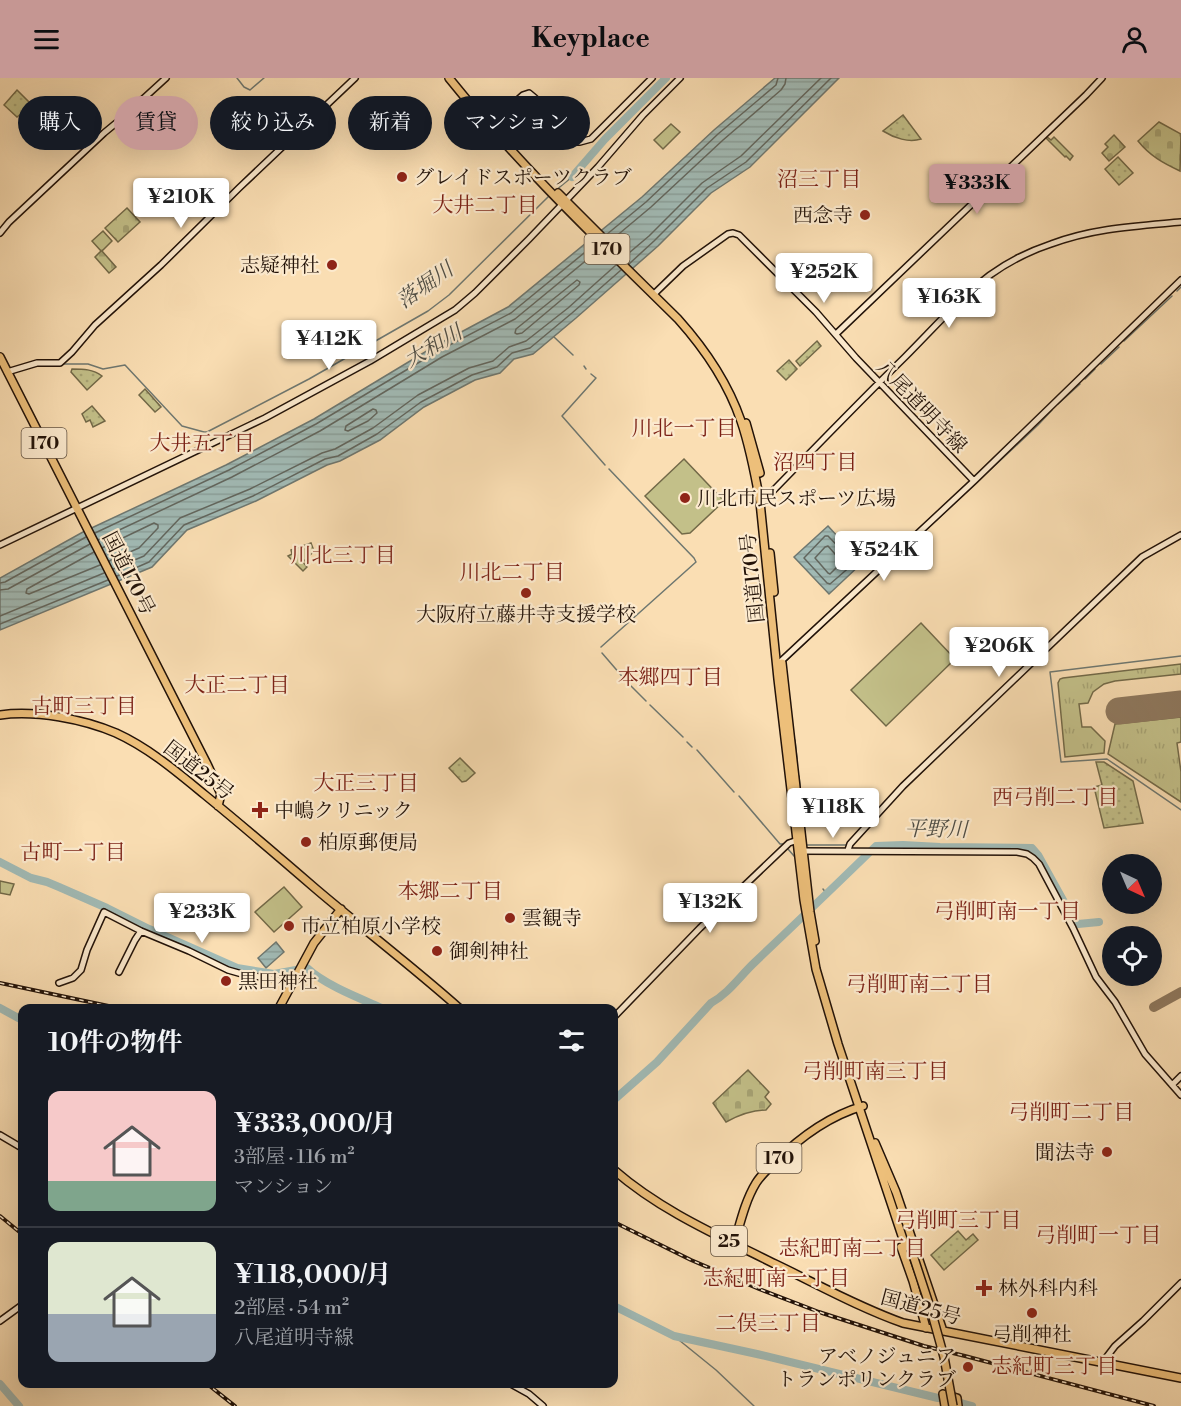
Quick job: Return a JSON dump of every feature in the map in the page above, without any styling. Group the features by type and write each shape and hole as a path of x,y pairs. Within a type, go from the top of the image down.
{"highway":[{"name":"国道170号","path":"449,78 489,127 696,337 715,360 740,407 757,460 808,912 827,995 927,1311 940,1358 949,1406"},
{"name":"国道170号","path":"455,78 523,161"},
{"name":"国道170号","path":"0,357 219,788 221,794 218,806"},
{"name":"国道25号","path":"0,715 31,714 58,717 116,733 144,749 166,763 454,1004"},
{"path":"281,1004 314,943 341,909"},
{"name":"170","path":"734,1244 752,1189 760,1178 778,1159 809,1134 837,1116 861,1106"},
{"path":"873,1141 880,1181 926,1328"},
{"name":"170","path":"873,1141 892,1183 943,1331"},
{"name":"国道25号","path":"618,1174 635,1189 657,1203 734,1244 878,1314 926,1328 1181,1378"},
{"path":"920,1306 933,1301"},
{"path":"949,1406 943,1394 958,1402"}],"street":[{"path":"0,233 104,133 166,78"},
{"path":"8,373 36,363 60,363 94,325 161,266 355,78"},
{"path":"590,138 652,78"},
{"path":"0,545 78,510 276,413 370,361 464,303 565,204 627,132 680,78"},
{"path":"836,334 1102,78"},
{"path":"762,501 971,291 993,273 1022,256 1050,244 1089,232 1181,222"},
{"name":"八尾道明寺線","path":"652,292 689,261 728,234 739,235 816,312 856,358 974,482"},
{"path":"779,662 974,482 1181,280"},
{"path":"848,850 852,842 903,786 1142,557 1181,536"},
{"path":"618,1013 721,907 789,843 800,840"},
{"path":"801,851 1017,852 1027,854 1039,864 1096,977 1115,1002 1145,1054 1181,1095"},
{"path":"59,983 75,977 81,970 104,912 228,970 291,984"},
{"path":"119,972 141,931"},
{"path":"1172,1085 1181,1076"},
{"path":"0,1135 18,1146"},
{"path":"1102,1363 1114,1347 1181,1283"},
{"path":"0,1321 18,1308"},
{"path":"518,1388 543,1406"}],"green space":[{"path":"17,90 23,96 18,96 17,117 4,105"},
{"path":"903,115 921,139 902,139 883,131"},
{"path":"1159,122 1181,134 1180,171 1157,159 1138,141"},
{"path":"671,124 680,132 663,149 654,140"},
{"path":"1114,135 1125,147 1109,161 1102,153 1108,147 1105,144"},
{"path":"1045,137 1051,140 1054,137 1073,156 1070,160"},
{"path":"1118,157 1133,173 1119,185 1105,169"},
{"path":"127,208 140,222 118,242 105,228"},
{"path":"103,231 112,241 102,251 116,267 109,273 95,257 101,251 92,241"},
{"path":"817,341 821,346 800,366 796,361"},
{"path":"789,360 797,369 786,380 777,371"},
{"path":"72,369 84,369 102,376 87,390 71,372"},
{"path":"145,389 161,407 155,412 139,395"},
{"path":"92,406 105,421 93,427 90,420 86,422 82,414"},
{"name":"川北市民スポーツ広場","path":"684,459 724,501 690,533 682,534 645,496"},
{"path":"311,543 314,551 303,562 307,567 303,571 288,556 292,554 291,550"},
{"path":"921,623 955,659 886,726 851,690"},
{"path":"1181,664 1181,674 1115,681 1104,684 1093,692 1088,703 1079,704 1082,727 1091,727 1105,741 1104,753 1065,757 1058,683 1060,679"},
{"path":"1181,717 1181,742 1177,743 1181,772 1181,802 1108,754 1115,724"},
{"path":"460,758 475,773 462,782 449,768"},
{"path":"1096,762 1104,762 1133,781 1143,823 1104,828 1094,787 1102,785"},
{"path":"0,881 14,884 10,895 0,893"},
{"path":"284,887 302,907 274,932 255,912"},
{"path":"748,1070 769,1092 765,1097 771,1104 766,1110 745,1114 726,1122 713,1103"},
{"path":"958,1231 966,1240 973,1234 978,1240 944,1270 931,1255"}],"water":[{"path":"775,78 839,78 750,167 711,193 658,246 533,354 514,359 500,373 475,380 424,407 380,440 340,461 327,465 256,501 187,530 152,567 0,630 0,578 83,532 226,465 314,419 435,346 508,307 642,197 714,130"},
{"path":"828,526 862,563 829,594 794,557"},
{"path":"276,942 284,952 266,968 258,958"}],"waterway":[{"path":"237,78 244,87 250,90 264,78"},
{"name":"落堀川","path":"572,177 605,139 666,78"},
{"name":"落堀川","path":"555,191 572,177"},
{"name":"落堀川","path":"62,364 88,364 103,369 125,365 182,426 207,432 309,379 428,311 449,295 549,196"},
{"path":"1177,291 1181,287"},
{"path":"1124,341 1172,296"},
{"path":"554,337 573,355"},
{"path":"1101,364 1119,347"},
{"path":"1085,379 1095,369"},
{"path":"591,374 596,378 562,416 605,465"},
{"path":"1058,404 1080,384"},
{"path":"786,661 1052,410"},
{"path":"601,647 696,562 609,469"},
{"path":"602,653 646,701"},
{"path":"1181,656 1050,672 1061,762 1107,759 1181,810"},
{"path":"650,705 683,737"},
{"path":"795,740 797,759"},
{"path":"687,742 692,747"},
{"path":"697,750 734,792"},
{"path":"799,776 806,845 846,845"},
{"path":"739,796 780,844 783,844"},
{"name":"平野川","path":"618,1096 657,1062 711,1003 729,989 876,846 1032,848 1074,920 1078,924 1099,922"},
{"path":"788,849 794,856"},
{"name":"平野川","path":"0,862 31,878 59,887 237,968 274,974 307,968 333,985 373,1004"},
{"name":"平野川","path":"823,889 827,894"},
{"path":"0,1008 18,1018"},
{"path":"618,1308 674,1336 938,1398"},
{"path":"674,1336 716,1370 754,1406"},
{"path":"0,1384 19,1406"},
{"path":"961,1403 972,1406"}],"taxiway":[{"path":"1154,1007 1181,992"}],"runway":[{"path":"1119,711 1181,704"}],"railway":[{"path":"0,983 99,1004"},
{"path":"0,1216 18,1231"},
{"path":"618,1224 691,1260 819,1312 924,1346 1154,1406"},
{"path":"212,1388 235,1406"}],"place":[{"name":"グレイドスポーツクラブ","path":"402,177"},
{"name":"西念寺","path":"865,215"},
{"name":"志疑神社","path":"332,265"},
{"name":"川北市民スポーツ広場","path":"685,498"},
{"name":"大阪府立藤井寺支援学校","path":"526,593"},
{"name":"中嶋クリニック","path":"260,810"},
{"name":"柏原郵便局","path":"306,842"},
{"name":"雲観寺","path":"510,918"},
{"name":"市立柏原小学校","path":"289,926"},
{"name":"御剣神社","path":"437,951"},
{"name":"黒田神社","path":"226,981"},
{"name":"聞法寺","path":"1107,1152"},
{"name":"林外科内科","path":"984,1288"},
{"name":"弓削神社","path":"1032,1313"},
{"name":"アベノジュニア トランポリンクラブ","path":"968,1367"}],"district":[{"name":"沼三丁目","path":"819,179"},
{"name":"大井二丁目","path":"485,205"},
{"name":"川北一丁目","path":"684,428"},
{"name":"大井五丁目","path":"202,443"},
{"name":"沼四丁目","path":"815,462"},
{"name":"川北三丁目","path":"343,555"},
{"name":"川北二丁目","path":"512,572"},
{"name":"本郷四丁目","path":"670,677"},
{"name":"大正二丁目","path":"237,685"},
{"name":"古町三丁目","path":"84,706"},
{"name":"大正三丁目","path":"366,783"},
{"name":"西弓削二丁目","path":"1055,797"},
{"name":"古町一丁目","path":"73,852"},
{"name":"本郷二丁目","path":"450,891"},
{"name":"弓削町南一丁目","path":"1007,911"},
{"name":"弓削町南二丁目","path":"919,984"},
{"name":"弓削町南三丁目","path":"875,1071"},
{"name":"弓削町二丁目","path":"1071,1112"},
{"name":"弓削町三丁目","path":"958,1220"},
{"name":"弓削町一丁目","path":"1098,1235"},
{"name":"志紀町南二丁目","path":"852,1248"},
{"name":"志紀町南一丁目","path":"776,1278"},
{"name":"二俣三丁目","path":"768,1323"},
{"name":"志紀町三丁目","path":"1054,1366"}],"water label":[{"name":"大和川","path":"433,346"}]}
